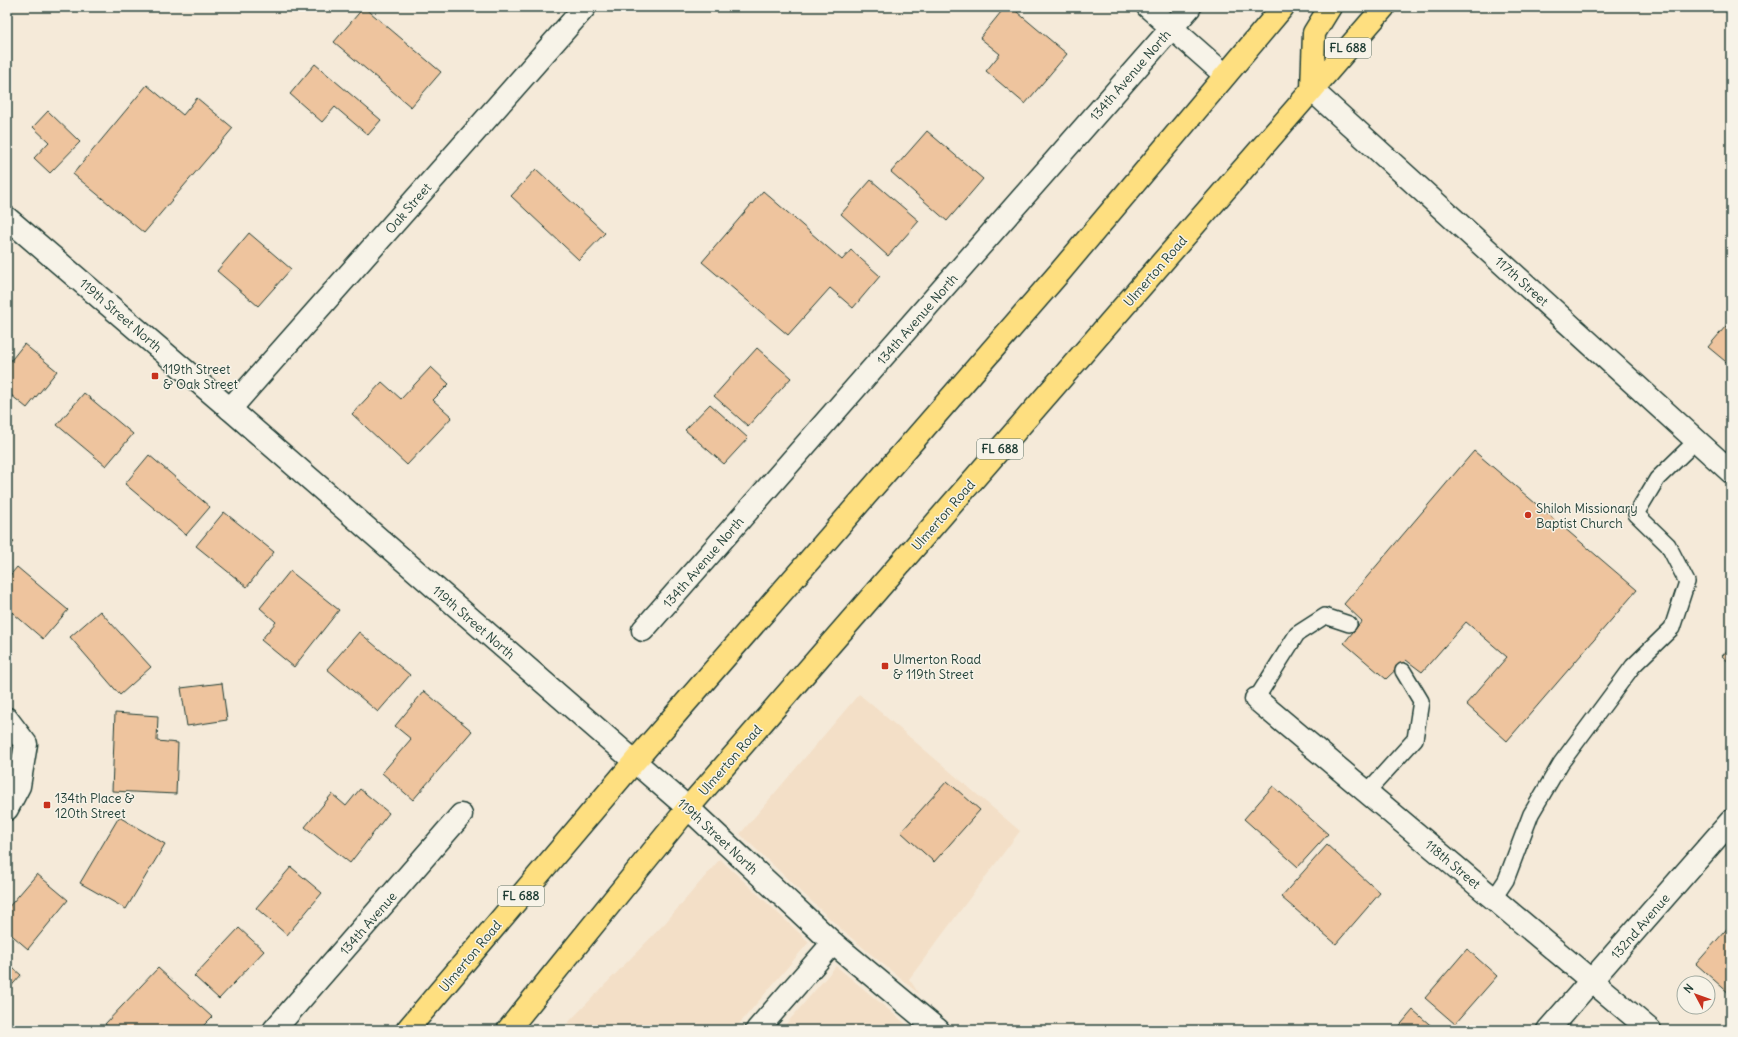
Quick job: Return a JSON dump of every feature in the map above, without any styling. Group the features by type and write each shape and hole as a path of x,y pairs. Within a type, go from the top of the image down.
{"main road":[{"name":"Ulmerton Road","path":"407,1030 634,761 1055,277 1283,7"},
{"path":"1312,90 1314,34 1330,7"},
{"name":"Ulmerton Road","path":"508,1030 688,808 1384,7"}],"street":[{"name":"Oak Street","path":"230,409 585,7"},
{"path":"1148,7 1225,75"},
{"name":"134th Avenue North","path":"643,630 1190,7"},
{"name":"117th Street","path":"1312,90 1731,472"},
{"name":"119th Street North","path":"7,218 230,409 688,808 833,942 938,1030"},
{"name":"118th Street","path":"1256,699 1650,1030"},
{"path":"7,719 26,744 19,786 7,809"},
{"name":"134th Avenue","path":"274,1030 462,815"},
{"name":"132nd Avenue","path":"1548,1030 1731,821"},
{"path":"757,1030 833,942"}],"lane":[{"path":"1494,898 1506,880 1531,814 1561,763 1633,666 1672,628 1687,582 1668,545 1636,514 1657,479 1696,441"},
{"path":"1256,699 1297,634 1325,616 1349,624"},
{"path":"1367,792 1415,740 1422,701 1403,671"}],"shaded area":[{"path":"859,694 1020,831 909,979 919,994 843,931 740,834"},
{"path":"720,859 809,942 734,1030 561,1030 666,922"},
{"path":"836,966 913,1030 781,1030"}],"building":[{"path":"364,7 441,72 411,107 334,42"},
{"path":"1005,7 1011,7 1067,54 1025,104 986,71 1000,54 980,38"},
{"path":"315,64 381,120 368,135 335,107 322,122 290,94"},
{"path":"147,85 183,115 197,98 233,128 144,233 73,174"},
{"path":"48,111 80,142 50,173 34,158 49,142 33,127"},
{"path":"927,131 983,179 947,221 891,172"},
{"path":"536,169 605,233 579,260 511,196"},
{"path":"871,180 919,221 888,256 841,214"},
{"path":"763,191 842,260 851,250 880,276 853,308 830,288 788,335 702,262"},
{"path":"249,233 291,269 258,306 217,271"},
{"path":"1731,320 1731,366 1708,347"},
{"path":"24,344 57,371 27,408 11,395 7,400 7,361 9,363"},
{"path":"757,348 791,378 748,426 714,396"},
{"path":"431,367 449,384 433,400 452,417 407,465 352,414 382,382 401,399"},
{"path":"84,393 133,434 106,466 57,425"},
{"path":"710,404 748,438 724,464 685,430"},
{"path":"1474,451 1637,590 1507,741 1466,704 1507,657 1466,622 1422,672 1406,660 1386,679 1344,643 1362,621 1344,604"},
{"path":"149,455 210,507 186,535 125,484"},
{"path":"224,512 274,552 247,587 196,546"},
{"path":"7,537 14,542 7,550"},
{"path":"17,567 68,610 43,639 7,608 7,579"},
{"path":"290,571 339,610 294,667 261,640 276,622 260,608"},
{"path":"100,611 151,667 120,695 70,637"},
{"path":"359,632 410,675 378,712 327,669"},
{"path":"1731,646 1731,664 1722,656"},
{"path":"222,683 227,720 187,726 181,688"},
{"path":"424,691 472,731 413,800 382,773 411,739 395,726"},
{"path":"115,713 158,716 157,741 178,743 176,794 112,791"},
{"path":"947,781 980,810 934,862 901,832"},
{"path":"1273,786 1328,834 1298,867 1244,819"},
{"path":"360,789 389,813 350,863 305,827 332,794 346,806"},
{"path":"119,817 165,844 126,909 80,883"},
{"path":"1327,845 1380,893 1336,944 1281,897"},
{"path":"291,867 322,893 287,935 256,908"},
{"path":"37,874 68,900 28,949 7,931 7,909"},
{"path":"1731,924 1731,995 1716,982 1716,975 1708,975 1696,964"},
{"path":"239,928 264,951 219,999 194,976"},
{"path":"1467,949 1497,976 1455,1024 1425,998"},
{"path":"7,963 21,975 7,991"},
{"path":"158,968 212,1017 199,1030 165,1030 161,1026 158,1030 112,1030 105,1024"},
{"path":"1413,1010 1436,1030 1396,1030"}],"place":[{"name":"119th Street & Oak Street","path":"155,376"},
{"name":"Shiloh Missionary Baptist Church","path":"1528,515"},
{"name":"Ulmerton Road & 119th Street","path":"885,666"},
{"name":"134th Place & 120th Street","path":"47,805"}]}
